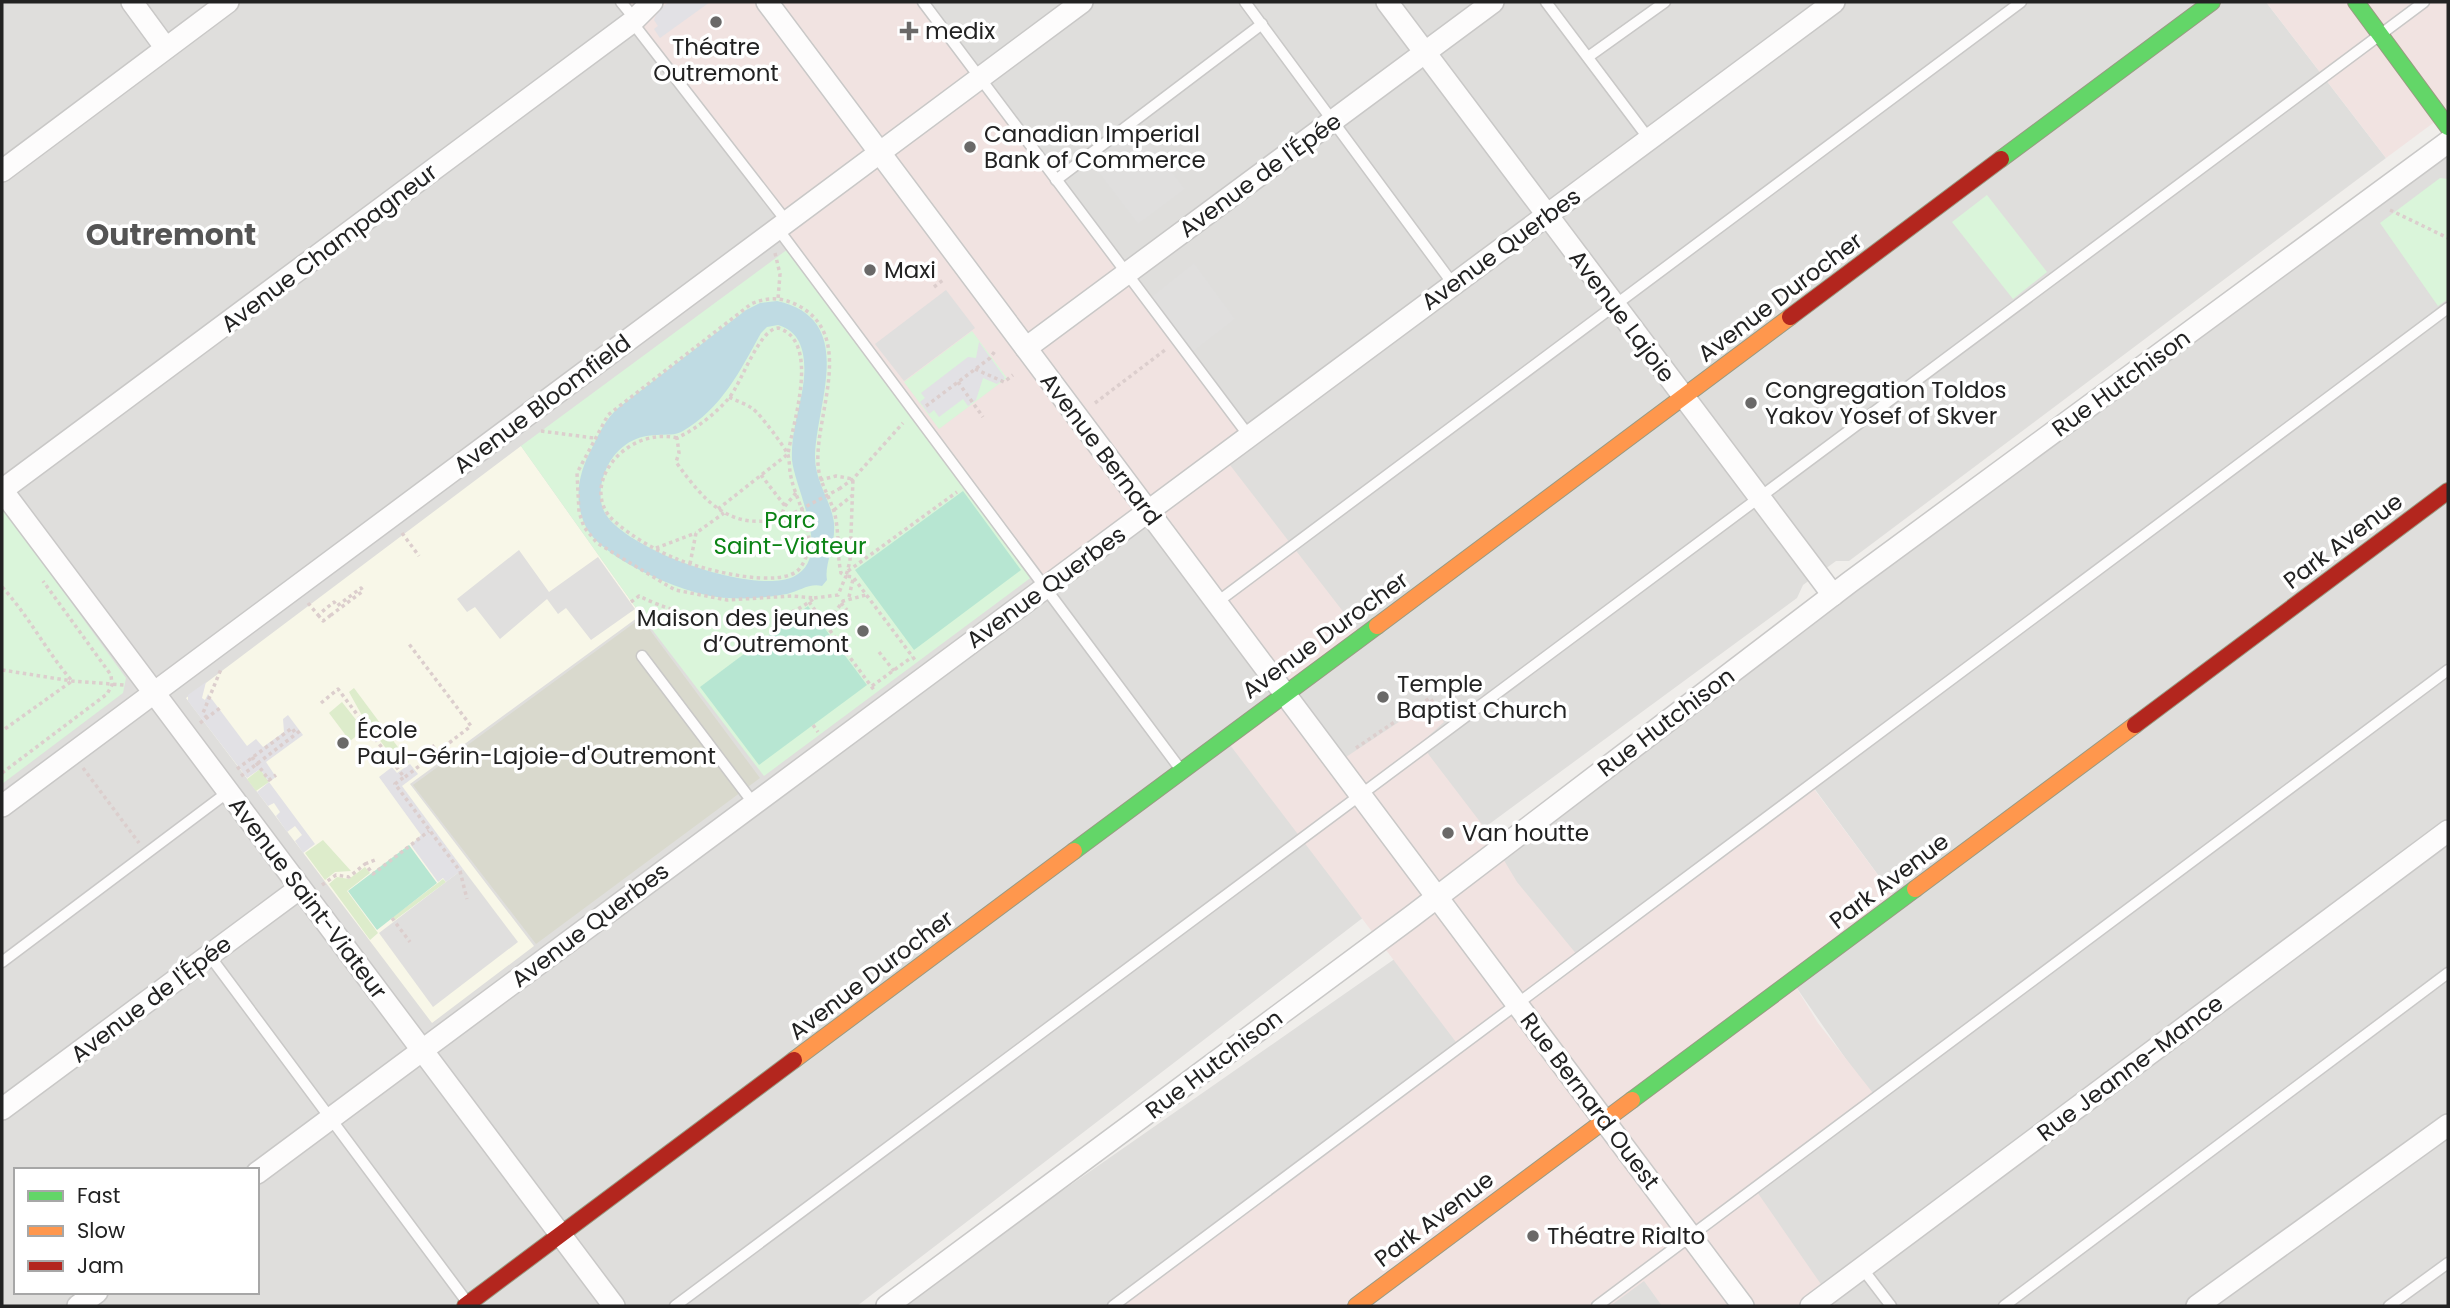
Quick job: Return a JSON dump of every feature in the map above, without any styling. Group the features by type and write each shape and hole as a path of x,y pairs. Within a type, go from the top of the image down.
{"street":[{"path":"132,2 165,47"},
{"path":"2,171 228,2"},
{"name":"Avenue Champagneur","path":"2,490 633,21 652,2"},
{"name":"Avenue Bernard","path":"767,2 1437,896"},
{"name":"Avenue Bloomfield","path":"2,806 1082,2"},
{"name":"Avenue Lajoie","path":"1388,2 1833,595"},
{"name":"Avenue de l'Épée","path":"1026,348 1493,2"},
{"name":"Avenue Querbes","path":"259,1171 1834,2"},
{"name":"Avenue Durocher","path":"467,1305 2212,2"},
{"path":"2356,2 2448,127"},
{"name":"Rue Hutchison","path":"887,1306 1437,896 1833,595 2448,142"},
{"name":"Avenue Saint-Viateur","path":"2,490 154,693 234,785 310,887 422,1051 614,1306"},
{"name":"Park Avenue","path":"1356,1306 2448,491"},
{"name":"Rue Jeanne-Mance","path":"1811,1306 2448,831"},
{"name":"Avenue de l'Épée","path":"2,1109 209,955 310,887"},
{"name":"Rue Bernard Ouest","path":"1437,896 1743,1306"},
{"path":"2197,1306 2448,1125"},
{"path":"78,1306 94,1294"}],"lane":[{"path":"621,2 1181,770"},
{"path":"923,2 1249,436"},
{"path":"1245,2 1453,284"},
{"path":"1546,2 1649,139"},
{"path":"1588,57 1665,2"},
{"path":"1216,603 2021,2"},
{"path":"675,1306 2424,2"},
{"path":"1056,180 1262,24"},
{"path":"1113,1306 2448,308"},
{"path":"642,656 754,804"},
{"path":"1597,1306 2448,670"},
{"path":"2,962 234,785"},
{"path":"209,955 467,1305"},
{"path":"2004,1306 2448,973"},
{"path":"2389,1306 2448,1263"},
{"path":"1862,1268 1891,1306"}],"path":[{"path":"2390,210 2448,238"},
{"path":"775,252 780,274 778,299"},
{"path":"934,287 943,280"},
{"path":"838,595 727,600 679,591 597,543 582,523 576,486 580,465 610,412 726,321 757,301 778,299 792,302 809,313 826,338 829,381 818,449 820,480 834,510 841,573 853,577 918,664"},
{"path":"778,328 790,334 800,348 801,382 788,454 791,477 808,526 809,543 801,567 791,575 750,577 690,564 656,548 611,518 603,504 603,484 613,460 632,442 653,437 677,438 709,417 729,397 768,331 778,328"},
{"path":"1095,402 1178,341"},
{"path":"975,369 1004,382 1013,375"},
{"path":"958,382 983,417"},
{"path":"729,397 754,410 788,454"},
{"path":"537,430 594,438"},
{"path":"677,438 679,453 676,462 702,498 724,513 756,523 780,519 839,489"},
{"path":"718,509 788,454"},
{"path":"761,475 785,506"},
{"path":"820,480 836,476 853,479 847,573 838,595"},
{"path":"847,573 962,489"},
{"path":"780,519 785,506 797,493"},
{"path":"834,510 853,495"},
{"path":"656,548 696,533 724,513"},
{"path":"780,519 789,526 808,526"},
{"path":"402,533 419,556"},
{"path":"690,564 696,533"},
{"path":"2,773 107,694 112,685 111,675 38,575"},
{"path":"849,597 853,577"},
{"path":"859,586 864,582"},
{"path":"2,587 32,623 55,662 72,681"},
{"path":"308,603 318,615 323,621 332,617 363,591 360,588 337,606 334,602 318,615"},
{"path":"838,595 847,610"},
{"path":"826,625 842,602 849,597 866,595"},
{"path":"631,602 639,596 685,614 752,619 791,614 814,598"},
{"path":"809,602 877,694"},
{"path":"903,645 908,641"},
{"path":"409,644 471,726 395,785 460,871 467,899"},
{"path":"879,652 899,678"},
{"path":"872,686 912,657"},
{"path":"207,718 203,713 223,664"},
{"path":"2,670 72,681 126,685"},
{"path":"2,730 72,681"},
{"path":"321,703 338,688 404,777"},
{"path":"1356,748 1430,698 1452,727"},
{"path":"198,725 220,708"},
{"path":"234,771 292,728 298,732 257,763 234,785"},
{"path":"432,745 437,752"},
{"path":"252,757 270,780 276,775"},
{"path":"82,767 146,853"},
{"path":"365,864 373,874 429,831"},
{"path":"310,887 336,875 349,877 365,864 375,860"},
{"path":"392,918 410,942"}],"shaded area":[{"path":"2,2 2266,2 2386,158 1849,561 1836,561 1803,585 1797,598 1390,897 857,1306 2,1306"},
{"path":"619,2 923,2 1249,436 1223,456 1365,640 1285,695 1337,763 1429,702 1444,722 1422,742 1429,755 1484,827 1517,882 1578,956 1811,785 1901,906 1794,984 1818,1023 1876,1097 1755,1189 1836,1306 1662,1306 1644,1281 1610,1306 1113,1306 1459,1046 1227,741 1280,697 1149,512 1047,587 778,229 787,223"},
{"path":"669,2 710,2 660,38 654,29 658,26 654,20 658,10"},
{"path":"2266,2 2448,2 2448,112 2386,158"},
{"path":"1136,126 1185,189 1138,224 1090,161"},
{"path":"2448,142 2448,1306 1596,1306 1859,1078 1794,984 1901,906 1811,784 1113,1306 897,1306 1429,935 1417,912"},
{"path":"1194,263 1235,319 1191,353 1150,298"},
{"path":"946,290 975,328 904,381 875,344"},
{"path":"979,342 1005,378 997,384 983,378 976,400 968,406 963,399 939,417 934,410 929,414 920,402 925,398 921,393 968,357 976,358"},
{"name":"École Paul-Gérin-Lajoie-d'Outremont","path":"521,446 641,615 410,784 534,946 432,1023 186,698"},
{"path":"519,550 549,592 598,557 635,609 591,640 566,608 558,614 547,599 500,639 475,607 467,612 457,599"},
{"path":"641,618 760,778 536,944 413,785"},
{"path":"206,682 202,698 205,700 208,694 247,746 256,739 263,747 284,732 283,719 288,715 303,735 266,762 276,777 269,782 260,769 247,778 188,701 188,695"},
{"path":"410,764 418,774 402,786 463,869 446,882 443,878 438,882 411,845 421,835 379,777 392,767 397,773"},
{"path":"269,782 315,844 303,853 295,841 302,835 295,826 287,832 276,816 280,812 274,803 268,806 257,792"},
{"path":"463,869 518,942 433,1007 379,933"}],"green space":[{"path":"2440,178 2448,179 2448,299 2438,306 2380,223"},
{"path":"1987,195 2047,272 2013,299 1952,222"},
{"name":"Parc Saint-Viateur","path":"788,249 1033,576 764,776 641,615 521,446"},
{"path":"972,331 1007,378 939,429 904,382"},
{"path":"963,491 1021,570 914,650 855,570"},
{"path":"2,507 126,678 123,693 2,784"},
{"path":"808,606 867,685 759,765 700,687"},
{"path":"354,688 409,762 401,768 365,721 349,692"},
{"path":"342,702 364,730 350,741 329,713"},
{"path":"260,769 269,782 256,791 247,779"},
{"path":"323,840 351,871 335,872 325,880 305,853"},
{"path":"409,845 437,883 377,930 348,891"},
{"path":"365,867 370,873 347,891 378,933 370,940 329,884 337,877 349,879"},
{"path":"443,879 446,882 395,920 393,917"}],"water":[{"path":"777,301 802,311 817,325 825,344 825,389 815,457 834,523 833,539 827,580 822,586 770,597 717,597 664,581 607,550 585,525 579,505 579,485 587,457 603,426 614,412 746,310 760,303","holes":["778,325 796,337 804,357 804,380 794,431 792,460 809,523 811,555 805,568 793,577 774,581 750,580 721,574 663,554 617,527 605,513 601,487 609,464 619,450 640,438 677,434 697,422 729,388 761,333 767,327"]}],"traffic: fast":[{"path":"2001,159 2212,2"},
{"path":"2356,2 2448,127"},
{"path":"1074,851 1377,626"},
{"path":"1632,1100 1915,889"}],"traffic: slow":[{"path":"1377,626 1790,317"},
{"path":"1915,889 2135,725"},
{"path":"794,1060 1074,851"},
{"path":"1356,1306 1632,1100"}],"traffic: jam":[{"path":"1790,317 2001,159"},
{"path":"2135,725 2448,491"},
{"path":"465,1306 794,1060"}],"place":[{"name":"Théatre Outremont","path":"716,22"},
{"name":"medix","path":"909,31"},
{"name":"Canadian Imperial Bank of Commerce","path":"970,147"},
{"name":"Maxi","path":"870,270"},
{"name":"Congregation Toldos Yakov Yosef of Skver","path":"1751,403"},
{"name":"Maison des jeunes d’Outremont","path":"863,631"},
{"name":"Temple Baptist Church","path":"1383,697"},
{"name":"École Paul-Gérin-Lajoie-d'Outremont","path":"343,743"},
{"name":"Van houtte","path":"1448,833"},
{"name":"Théatre Rialto","path":"1533,1236"}],"district":[{"name":"Outremont","path":"171,235"}]}
